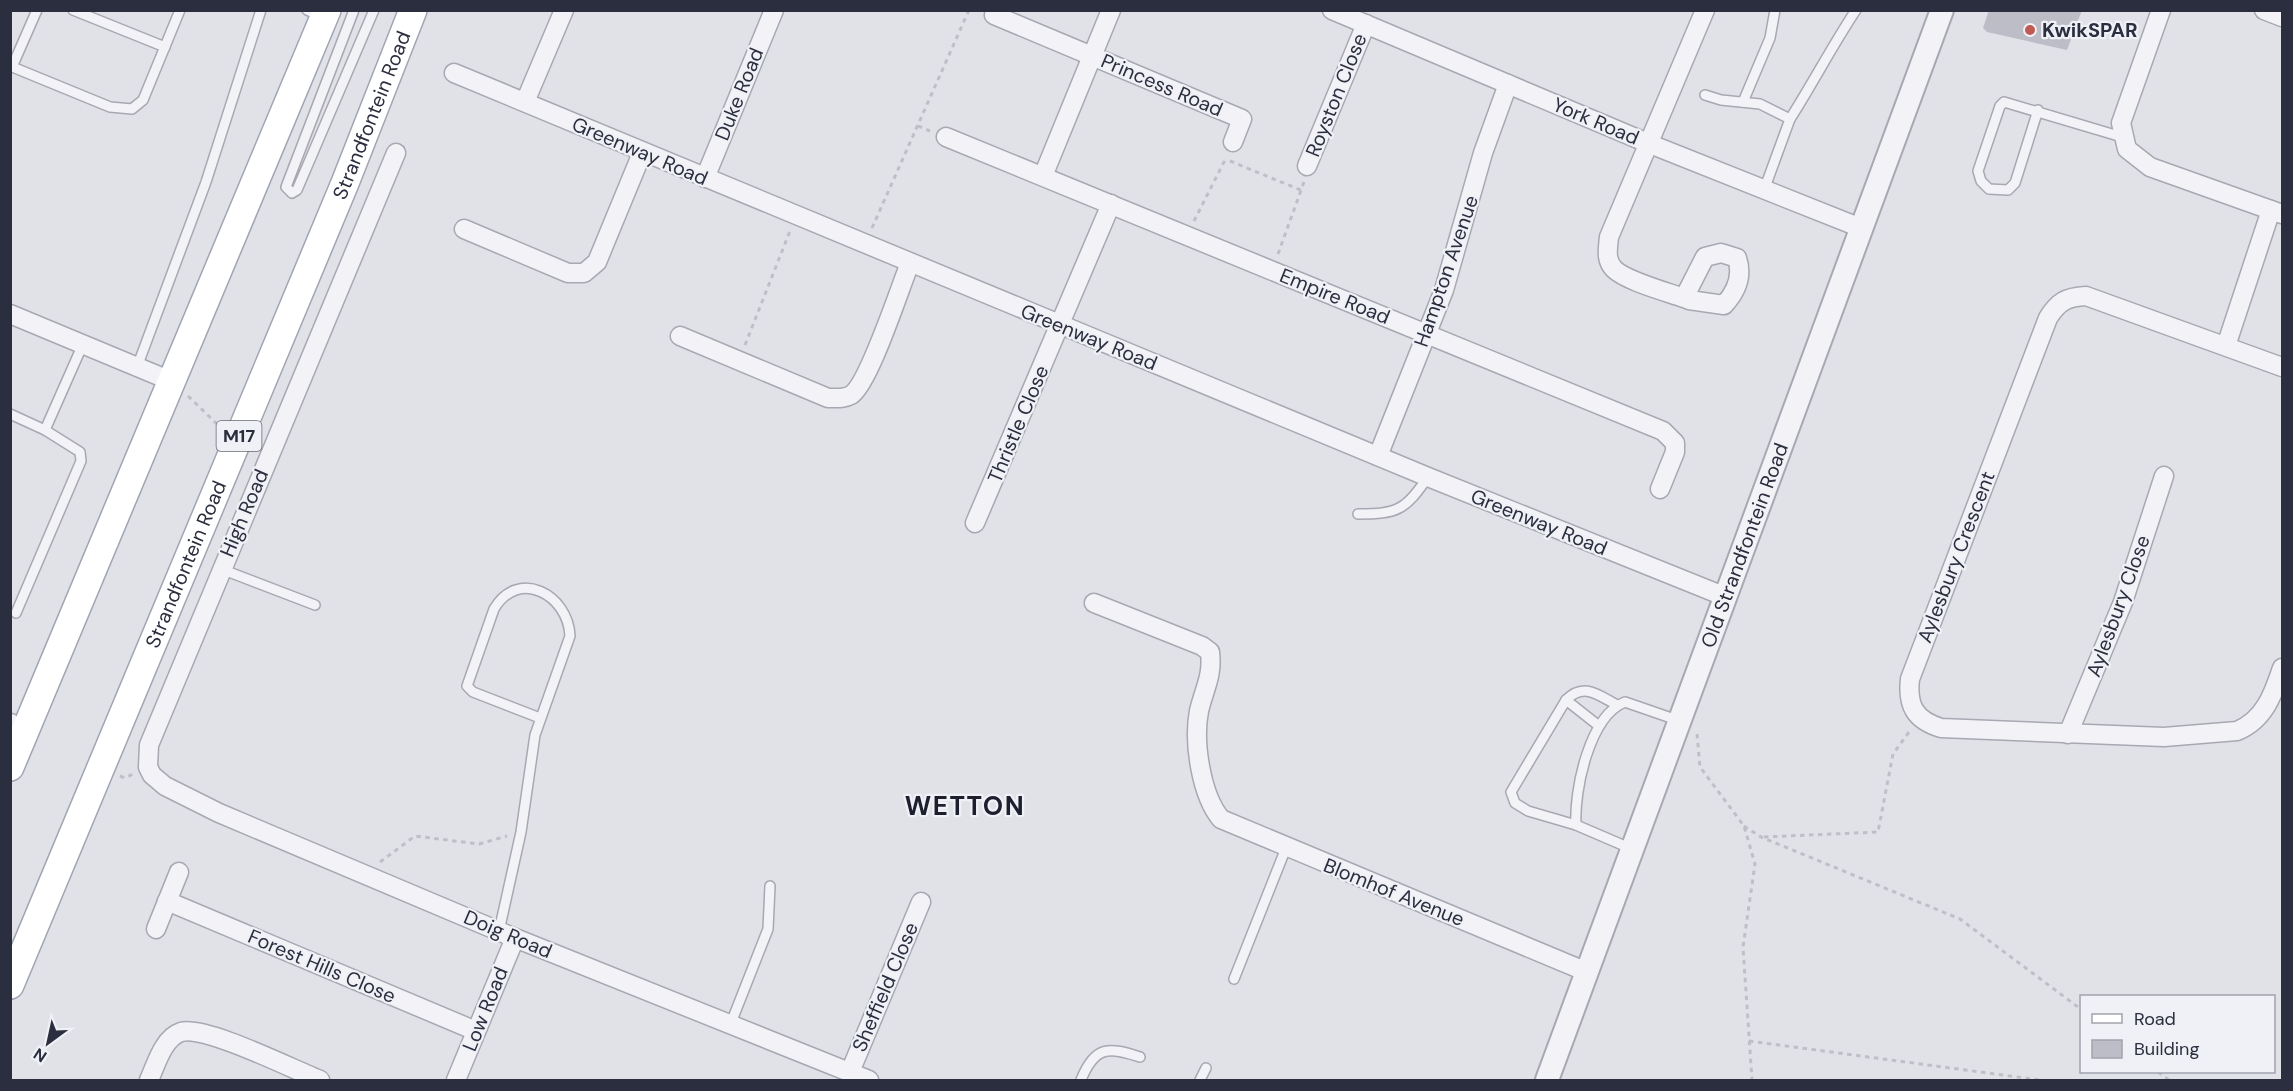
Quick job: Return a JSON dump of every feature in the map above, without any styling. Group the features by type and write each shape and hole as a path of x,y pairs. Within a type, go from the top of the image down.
{"main road":[{"name":"Strandfontein Road","path":"10,985 345,183 413,10"},
{"path":"10,767 171,381 319,13"}],"street":[{"path":"525,102 564,10"},
{"name":"Duke Road","path":"705,178 774,10"},
{"path":"1043,176 1111,10"},
{"name":"York Road","path":"1332,10 1650,144 1861,228"},
{"path":"1684,298 1614,269 1607,255 1610,237 1705,10"},
{"name":"Old Strandfontein Road","path":"1547,1080 1632,849 1688,723 1726,597 1942,10"},
{"path":"2160,10 2121,123 2122,137 2127,149 2150,167 2277,212 2226,346"},
{"path":"2264,10 2283,17"},
{"path":"994,15 1092,56"},
{"name":"Royston Close","path":"1307,166 1366,24"},
{"name":"Princess Road","path":"1092,56 1242,119 1229,150"},
{"name":"Greenway Road","path":"454,73 642,153 1428,477 1726,597"},
{"name":"Hampton Avenue","path":"1378,456 1444,290 1483,153 1508,84"},
{"name":"Empire Road","path":"946,137 1426,333 1670,436 1675,443 1675,452 1660,489"},
{"name":"High Road","path":"152,775 147,762 149,745 396,153"},
{"path":"464,229 568,273 584,273 597,262 642,153"},
{"name":"Thristle Close","path":"975,523 1111,204"},
{"path":"680,336 828,398 851,395 866,374 910,263"},
{"name":"Aylesbury Crescent","path":"1920,719 1911,709 1908,696 1910,679 2048,318 2057,303 2070,297 2085,296 2283,367"},
{"path":"10,314 171,381"},
{"name":"Aylesbury Close","path":"2068,734 2123,602 2164,476"},
{"name":"Blomhof Avenue","path":"1094,603 1196,644 1210,652 1211,675 1200,708 1196,732 1199,756 1211,800 1216,813 1226,823 1587,972"},
{"path":"1920,719 1941,728 2068,734 2164,737 2237,731 2254,723 2268,703 2283,668"},
{"name":"Doig Road","path":"152,775 165,786 219,813 507,934 869,1080"},
{"path":"156,929 179,872"},
{"name":"Forest Hills Close","path":"167,901 476,1031"},
{"name":"Sheffield Close","path":"850,1072 921,902"},
{"name":"Low Road","path":"456,1080 476,1031 507,934"},
{"path":"149,1080 161,1052 170,1039 182,1032 204,1034 232,1043 320,1080"}],"lane":[{"path":"37,10 11,66 110,106 132,109 143,100 180,10"},
{"path":"73,10 165,47"},
{"path":"137,367 206,182 261,10"},
{"path":"354,10 286,187 292,193 297,190 374,10"},
{"path":"1743,102 1770,38 1776,10"},
{"path":"1764,190 1790,119 1807,93 1828,51 1856,10"},
{"path":"1705,95 1761,104 1790,119"},
{"path":"2038,110 2015,183 2008,190 1989,189 1981,182 1978,171 2000,106 2007,101 2038,110 2122,137"},
{"path":"45,430 83,344"},
{"path":"10,414 45,430 80,452 81,461 16,613"},
{"path":"1358,514 1387,514 1400,509 1410,503 1428,477"},
{"path":"221,569 315,605"},
{"path":"507,934 520,832 540,718 570,636 570,627 564,611 552,598 537,590 516,590 498,602 494,609 467,686 473,692 540,718"},
{"path":"1617,705 1595,693 1575,691 1566,700 1511,792 1515,803 1528,811 1576,825 1632,849"},
{"path":"1566,700 1599,726"},
{"path":"1576,825 1578,788 1599,726 1617,705 1625,702 1688,723"},
{"path":"1234,979 1286,848"},
{"path":"731,1023 768,929 770,886"},
{"path":"1081,1080 1092,1059 1102,1050 1115,1049 1140,1057"},
{"path":"1200,1080 1206,1068"}],"path":[{"path":"867,245 969,10"},
{"path":"1187,235 1229,150 1303,191 1272,270"},
{"path":"739,361 797,216"},
{"path":"171,381 237,442"},
{"path":"1761,837 1878,832 1893,754 1920,719"},
{"path":"1688,723 1700,767 1744,826 1761,837 1960,919 2080,1009"},
{"path":"1744,826 1755,864 1743,947 1752,1080"},
{"path":"364,874 415,836 478,844 520,832"},
{"path":"1749,1041 2040,1080"}],"building":[{"name":"KwikSPAR","path":"1989,10 2082,10 2067,50 1987,32 1983,28"}],"place":[{"name":"KwikSPAR","path":"2030,30"}],"district":[{"name":"WETTON","path":"965,806"}]}
